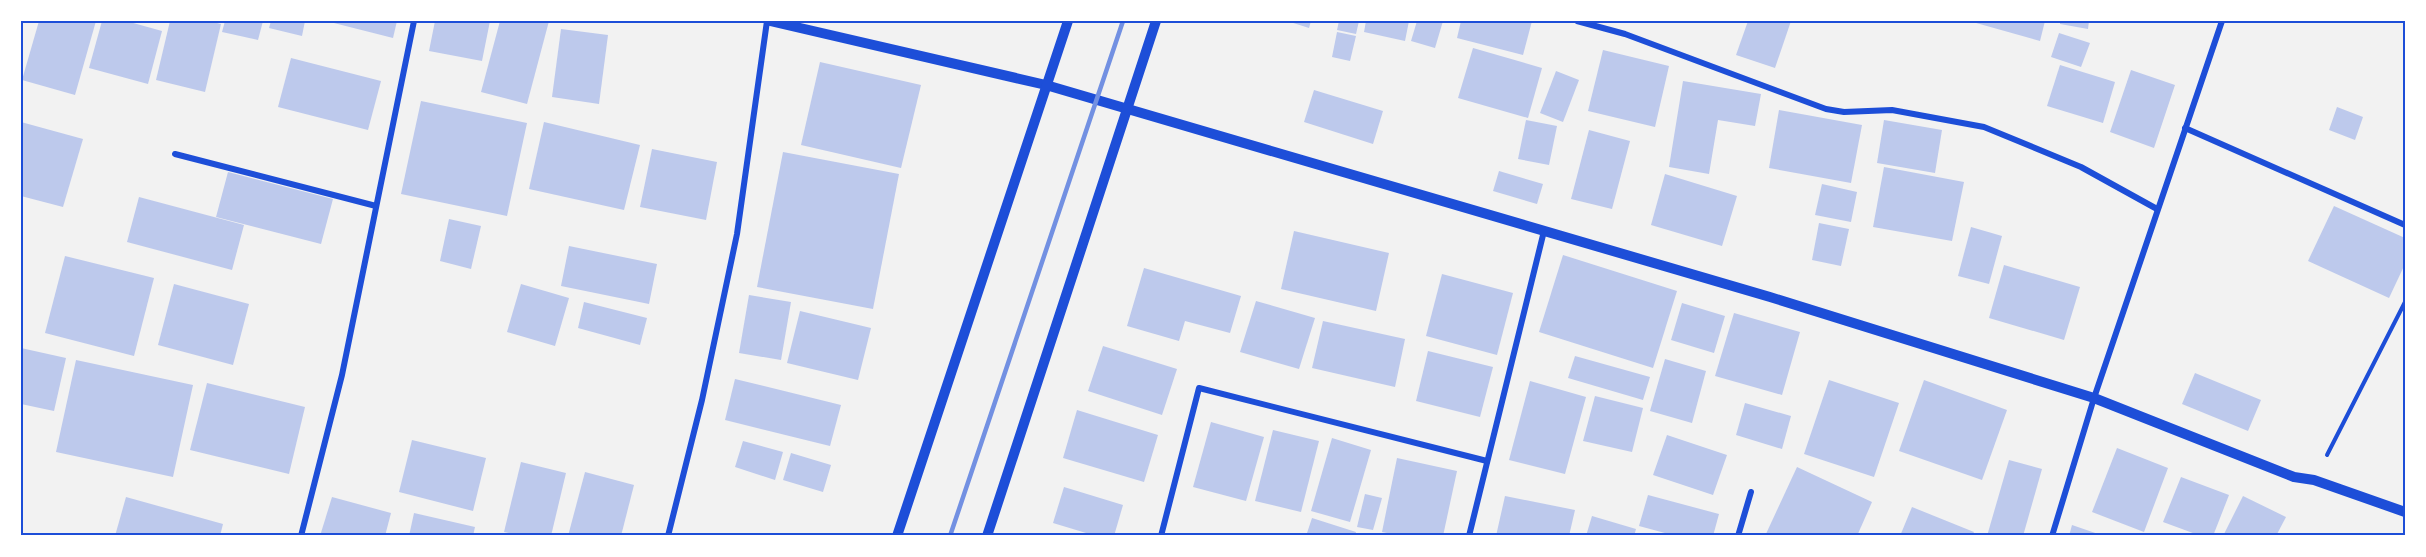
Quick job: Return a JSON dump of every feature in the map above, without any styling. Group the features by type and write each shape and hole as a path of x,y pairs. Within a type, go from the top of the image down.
{"street":[{"path":"301,536 342,375 414,21"},
{"path":"668,536 702,400 737,234 768,21 1046,85 1770,297 2094,398 2294,477 2314,480 2405,512"},
{"path":"897,536 1068,21"},
{"path":"987,536 1125,109 1156,21"},
{"path":"1577,21 1625,34 1826,109 1844,112 1892,110 1984,127 2081,167 2157,209"},
{"path":"2052,536 2094,398 2222,21"},
{"path":"2185,128 2405,225"},
{"path":"175,154 376,206"},
{"path":"1469,536 1544,231"},
{"path":"1161,536 1199,388 1487,461"},
{"path":"1738,536 1750,492"}],"path":[{"path":"2314,480 2405,302"}],"building":[{"path":"39,21 96,21 75,95 22,80"},
{"path":"102,21 126,21 162,31 148,84 89,68"},
{"path":"170,21 209,21 221,24 205,92 156,80"},
{"path":"225,21 263,21 258,40 222,32"},
{"path":"271,21 305,21 302,36 269,28"},
{"path":"326,21 397,21 393,38"},
{"path":"435,21 490,21 482,61 429,51"},
{"path":"500,21 549,21 527,104 481,92"},
{"path":"1287,21 1311,21 1309,28"},
{"path":"1339,21 1359,21 1356,34 1337,30"},
{"path":"1366,21 1409,21 1405,41 1364,32"},
{"path":"1417,21 1443,21 1435,48 1411,41"},
{"path":"1461,21 1532,21 1523,55 1457,38"},
{"path":"1748,21 1791,21 1775,68 1736,55"},
{"path":"1969,21 2045,21 2040,41"},
{"path":"2060,21 2089,21 2088,29 2060,24"},
{"path":"561,29 608,35 599,104 552,97"},
{"path":"1337,32 1356,36 1350,61 1332,57"},
{"path":"2059,33 2090,43 2081,67 2051,57"},
{"path":"1473,48 1542,68 1528,118 1458,98"},
{"path":"1603,50 1669,66 1655,127 1588,111"},
{"path":"291,58 381,81 368,130 278,107"},
{"path":"820,62 921,85 901,168 801,145"},
{"path":"2060,65 2115,82 2103,123 2047,106"},
{"path":"2131,70 2175,85 2154,148 2110,132"},
{"path":"1556,71 1579,80 1563,122 1540,113"},
{"path":"1683,81 1761,94 1755,126 1718,120 1709,174 1669,167"},
{"path":"1314,90 1383,111 1373,144 1304,122"},
{"path":"421,101 527,123 507,216 401,194"},
{"path":"2337,107 2363,117 2355,140 2329,130"},
{"path":"1779,110 1862,125 1851,183 1769,168"},
{"path":"1526,120 1557,126 1549,165 1518,159"},
{"path":"1884,120 1942,130 1935,173 1877,163"},
{"path":"21,122 83,139 63,207 21,196"},
{"path":"544,122 640,145 624,210 529,189"},
{"path":"1589,130 1630,141 1612,209 1571,199"},
{"path":"652,149 717,162 706,220 640,207"},
{"path":"783,152 899,174 873,309 757,287"},
{"path":"1884,167 1964,182 1952,241 1873,227"},
{"path":"1499,171 1543,184 1537,204 1493,191"},
{"path":"228,172 333,199 321,244 216,217"},
{"path":"1665,174 1737,196 1722,246 1651,225"},
{"path":"1822,184 1857,192 1851,222 1815,215"},
{"path":"139,197 244,225 232,270 127,242"},
{"path":"2334,206 2405,238 2405,264 2389,298 2308,261"},
{"path":"449,219 481,226 471,269 440,261"},
{"path":"1819,223 1849,229 1841,266 1812,260"},
{"path":"1971,227 2002,236 1989,284 1958,276"},
{"path":"1294,231 1389,253 1376,311 1281,289"},
{"path":"569,246 657,264 649,304 561,286"},
{"path":"1563,255 1677,291 1653,368 1539,332"},
{"path":"65,256 154,278 134,356 45,333"},
{"path":"2004,265 2080,287 2064,340 1989,318"},
{"path":"1144,268 1241,296 1230,333 1185,321 1179,341 1127,326"},
{"path":"1442,274 1513,293 1497,355 1426,336"},
{"path":"174,284 249,304 233,365 158,345"},
{"path":"521,284 569,298 555,346 507,332"},
{"path":"749,295 791,302 781,360 739,353"},
{"path":"1256,301 1315,318 1299,369 1240,352"},
{"path":"584,302 647,318 640,345 578,328"},
{"path":"1682,303 1725,316 1714,353 1671,340"},
{"path":"800,311 871,328 858,380 787,363"},
{"path":"1734,313 1800,332 1782,395 1715,376"},
{"path":"1323,321 1405,339 1395,387 1312,368"},
{"path":"1103,346 1177,369 1162,415 1088,391"},
{"path":"21,348 66,358 54,411 21,404"},
{"path":"1428,351 1493,367 1480,417 1416,401"},
{"path":"1575,356 1650,377 1643,400 1568,378"},
{"path":"1665,359 1706,371 1692,423 1650,411"},
{"path":"76,360 193,385 173,477 56,452"},
{"path":"2195,373 2261,400 2248,431 2182,404"},
{"path":"735,379 841,405 830,446 725,420"},
{"path":"1829,380 1899,403 1874,477 1804,454"},
{"path":"1924,380 2007,410 1982,480 1899,451"},
{"path":"1530,381 1586,397 1565,474 1509,460"},
{"path":"207,383 305,407 289,474 190,450"},
{"path":"1595,396 1643,408 1632,452 1583,441"},
{"path":"1745,403 1791,416 1782,449 1736,435"},
{"path":"1077,410 1158,435 1144,482 1063,458"},
{"path":"1211,422 1264,437 1246,501 1193,487"},
{"path":"1273,430 1319,441 1301,512 1255,501"},
{"path":"1667,435 1727,455 1713,495 1653,475"},
{"path":"1332,438 1371,450 1350,522 1311,511"},
{"path":"412,440 486,458 473,511 399,492"},
{"path":"743,441 783,452 775,480 735,467"},
{"path":"2117,448 2168,468 2144,532 2092,512"},
{"path":"791,453 831,465 823,492 783,480"},
{"path":"1397,458 1457,471 1443,536 1402,536 1382,532"},
{"path":"2009,460 2042,469 2023,536 1987,536"},
{"path":"521,462 566,473 551,536 523,536 504,532"},
{"path":"1797,467 1872,502 1857,536 1765,536"},
{"path":"585,472 634,485 621,536 568,536"},
{"path":"2181,477 2229,495 2213,536 2201,536 2163,522"},
{"path":"1064,487 1123,505 1114,536 1096,536 1053,523"},
{"path":"1365,494 1382,498 1373,530 1357,527"},
{"path":"1648,495 1719,514 1713,536 1676,536 1639,526"},
{"path":"1505,496 1575,510 1569,536 1496,536"},
{"path":"2243,496 2286,517 2276,536 2223,536"},
{"path":"126,497 223,524 220,536 115,536"},
{"path":"332,497 391,513 385,536 320,536"},
{"path":"1912,507 1974,532 1972,536 1900,536"},
{"path":"414,513 475,527 473,536 409,536"},
{"path":"1592,516 1636,529 1634,536 1586,536"},
{"path":"1312,518 1356,532 1355,536 1306,536"},
{"path":"2072,525 2104,536 2069,536"}],"railway":[{"path":"950,536 1123,21"}]}
